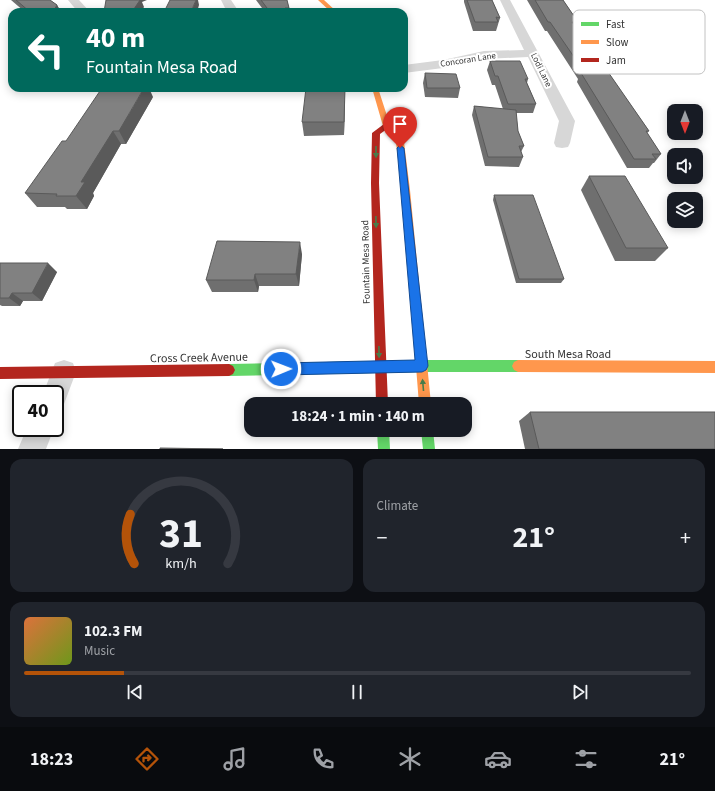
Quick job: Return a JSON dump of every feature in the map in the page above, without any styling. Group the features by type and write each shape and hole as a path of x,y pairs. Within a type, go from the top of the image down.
{"main road":[{"path":"321,0 330,8"},
{"path":"376,92 387,126 399,134 424,397"},
{"name":"Fountain Mesa Road","path":"382,397 375,183 376,133 387,126"},
{"name":"South Mesa Road","path":"422,366 715,367"},
{"name":"Cross Creek Avenue","path":"0,373 380,368 422,366"},
{"path":"383,437 384,449"},
{"path":"428,437 429,449"}],"street":[{"path":"73,0 80,8"},
{"name":"Lodi Lane","path":"505,0 567,122 562,143"},
{"name":"Concoran Lane","path":"408,68 443,64 484,55 533,53"},
{"path":"59,385 64,372"},
{"path":"32,449 37,437"}],"building":[{"path":"16,0 50,0 57,5 55,8 25,8"},
{"path":"106,0 140,0 135,8 105,8"},
{"path":"170,0 196,0 193,8 166,8"},
{"path":"261,0 287,0 289,8 285,8 267,8"},
{"path":"467,0 492,0 500,18 496,17 498,22 475,22"},
{"path":"535,0 563,0 573,15 573,56 550,22 548,22"},
{"path":"490,61 520,61 528,79 525,79 536,104 508,104 498,76 495,76"},
{"path":"425,73 456,74 460,88 427,88"},
{"path":"582,74 609,74 649,131 646,131 661,154 652,154 656,159 634,159"},
{"path":"99,92 142,92 119,131 113,131 81,182 85,182 76,196 25,193 62,141 66,141"},
{"path":"306,92 345,92 344,122 302,122"},
{"path":"474,106 516,110 518,131 524,146 519,146 523,157 488,157"},
{"path":"589,176 625,176 668,248 626,248"},
{"path":"494,195 533,195 564,279 519,279"},
{"path":"217,241 300,242 296,274 255,274 254,280 206,280"},
{"path":"0,263 48,263 32,293 12,293 9,298 0,298"},
{"path":"530,412 715,412 715,449 539,449"},
{"path":"160,448 223,449 160,449"}],"traffic: fast":[{"path":"229,370 422,366 518,366"},
{"path":"383,437 384,449"},
{"path":"428,437 429,449"}],"traffic: slow":[{"path":"321,0 330,8"},
{"path":"376,92 387,126 399,134 406,190 424,397"},
{"path":"518,366 715,367"}],"traffic: jam":[{"path":"382,397 375,183 376,133 387,126"},
{"path":"0,373 229,370"}],"route":[{"path":"281,369 422,366 406,190 400,148"}]}
